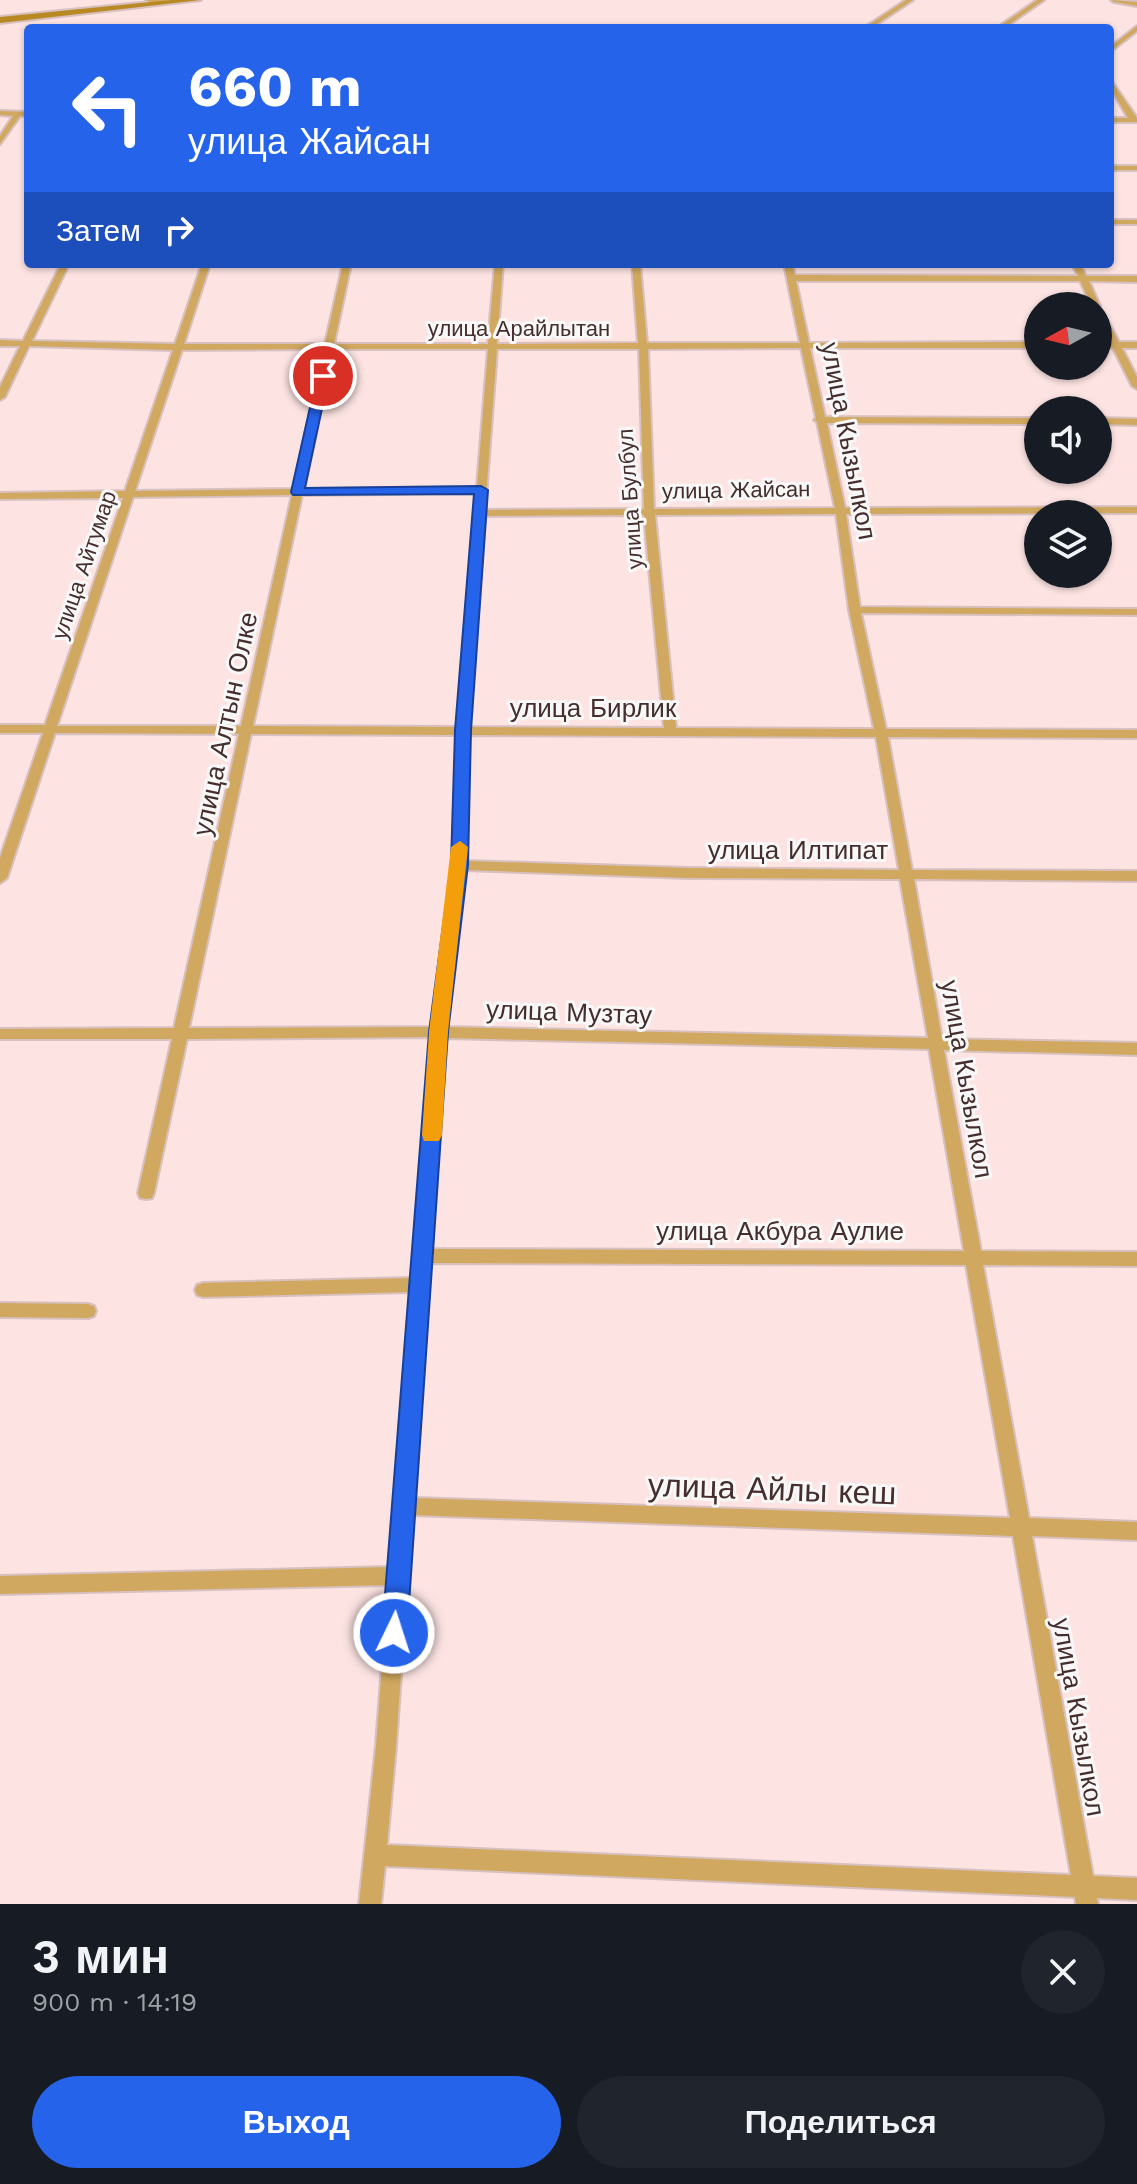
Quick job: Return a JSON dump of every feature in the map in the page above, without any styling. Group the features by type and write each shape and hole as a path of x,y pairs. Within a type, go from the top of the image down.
{"street":[{"path":"0,20 165,0"},
{"path":"151,2 197,0"},
{"path":"873,24 910,0"},
{"path":"1006,24 1041,0"},
{"path":"1114,0 1137,4"},
{"path":"1114,47 1137,28"},
{"path":"1114,87 1135,120"},
{"path":"0,113 24,114"},
{"path":"0,142 18,114"},
{"path":"1114,120 1135,120"},
{"path":"1114,168 1137,168"},
{"path":"1114,222 1137,222"},
{"path":"0,397 63,268"},
{"name":"улица Айтумар","path":"0,878 205,268"},
{"name":"улица Алтын Олке","path":"146,1193 346,268"},
{"path":"370,1904 399,1576 439,1032 459,865 463,730 499,268"},
{"name":"улица Булбул","path":"636,268 643,345 649,511 670,731"},
{"path":"1078,268 1090,292"},
{"path":"790,271 1137,279"},
{"name":"улица Кызылкол","path":"790,271 840,509 855,610 881,732 1086,1895"},
{"name":"улица Арайлытан","path":"0,343 178,347 1024,345"},
{"path":"1113,345 1137,345"},
{"path":"1113,345 1137,386"},
{"path":"819,420 1024,421"},
{"path":"1112,421 1137,422"},
{"path":"0,496 481,490"},
{"name":"улица Жайсан","path":"480,513 1137,510"},
{"path":"855,610 1137,612"},
{"name":"улица Бирлик","path":"0,729 1137,734"},
{"name":"улица Илтипат","path":"459,865 688,873 1137,876"},
{"name":"улица Музтау","path":"0,1034 439,1032 936,1047 1137,1049"},
{"name":"улица Акбура Аулие","path":"423,1256 1137,1259"},
{"path":"203,1290 421,1285"},
{"path":"0,1310 88,1311"},
{"name":"улица Айлы кеш","path":"404,1506 1137,1531"},
{"path":"0,1585 399,1576"},
{"path":"375,1855 1086,1895 1137,1889"}],"slow traffic":[{"path":"432,1135 439,1032 460,847"}],"route":[{"path":"323,376 297,492 481,490 463,730 459,865 439,1032 394,1633"}]}
